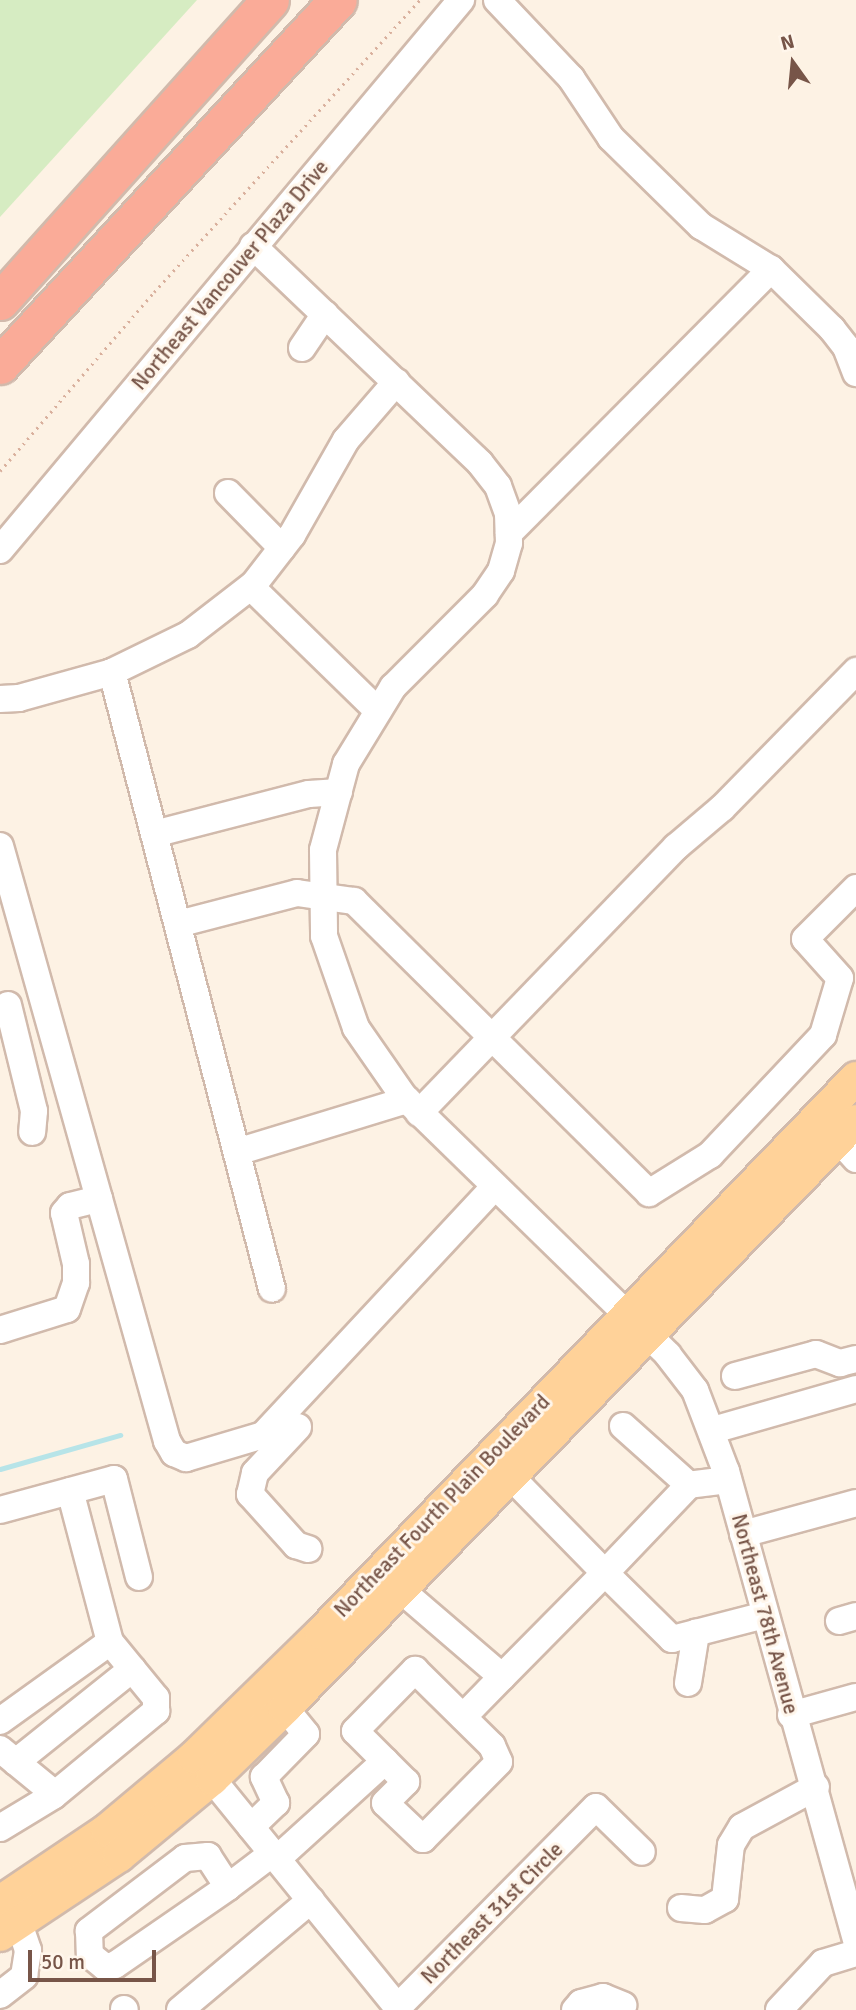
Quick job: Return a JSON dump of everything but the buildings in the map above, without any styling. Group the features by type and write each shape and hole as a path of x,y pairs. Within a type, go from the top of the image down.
{"highway":[{"path":"0,301 270,0"},
{"path":"0,365 303,41 338,0"},
{"path":"303,41 345,0"}],"main road":[{"name":"Northeast Fourth Plain Boulevard","path":"6,1920 119,1856 212,1779 285,1708 511,1477 635,1325 856,1078"},
{"name":"Northeast Fourth Plain Boulevard","path":"6,1920 194,1757 635,1325 850,1139"},
{"path":"212,1779 206,1769 209,1763 315,1654 321,1633"}],"street":[{"name":"Northeast Vancouver Plaza Drive","path":"0,550 461,0"},
{"path":"497,0 571,78 611,138 701,226 771,269 832,328 846,347 856,373"},
{"path":"254,246 481,463 498,486 508,513 509,533"},
{"path":"509,533 771,269"},
{"path":"302,348 325,314"},
{"path":"0,699 19,698 112,672 188,635 251,586 282,548 346,440 396,382"},
{"path":"228,493 282,548"},
{"name":"Northeast 78th Avenue","path":"509,533 501,571 485,595 393,687 346,764 323,850 324,936 356,1028 413,1107 635,1325 690,1383 713,1430 728,1480 791,1715 816,1787 856,1939"},
{"path":"251,586 378,711"},
{"path":"237,1152 413,1107 490,1040 677,847 722,808 856,671"},
{"path":"112,672 272,1289"},
{"path":"154,834 309,794 339,792"},
{"path":"0,846 167,1441 174,1452 186,1458 263,1435 494,1187"},
{"path":"178,924 297,893 354,901 490,1040 649,1193 710,1155 823,1035 840,978 805,939 856,888"},
{"path":"32,1132 34,1111 4,1006 42,996"},
{"path":"0,1330 67,1309 76,1283 76,1264 64,1213 70,1206 99,1199"},
{"path":"735,1376 816,1354 840,1363 856,1359"},
{"path":"713,1430 856,1389"},
{"path":"623,1426 689,1485"},
{"path":"298,1427 255,1474 250,1494 296,1545 308,1549"},
{"path":"511,1477 671,1639 765,1615"},
{"path":"0,1510 114,1479 139,1577"},
{"path":"463,1717 689,1485 728,1480"},
{"path":"6,1815 55,1794 156,1711 156,1698 110,1642 70,1491"},
{"path":"743,1534 856,1503"},
{"path":"401,1590 502,1677"},
{"path":"688,1683 696,1633"},
{"path":"0,1721 110,1642"},
{"path":"55,1794 8,1756 132,1669"},
{"path":"415,1670 492,1746 499,1762 423,1839 385,1803 406,1782 355,1731 415,1670"},
{"path":"415,1670 434,1700 476,1740 481,1761 463,1783 466,1796"},
{"path":"791,1715 856,1697"},
{"path":"251,1826 276,1803 264,1777 306,1734 285,1708"},
{"path":"228,1887 208,1856 185,1858 89,1931 90,1955 105,1966 115,1965 275,1856 385,1761"},
{"path":"212,1779 399,2009"},
{"path":"681,1908 705,1910 726,1899 731,1845 742,1827 816,1787"},
{"name":"Northeast 31st Circle","path":"399,2009 578,1811 596,1807 642,1852"},
{"path":"180,2010 311,1900"},
{"path":"0,1995 24,1976 28,1950 6,1920"},
{"path":"779,2010 823,1963 856,1953"},
{"path":"575,2010 580,2003 603,1997 623,2005"}],"path":[{"path":"0,471 155,292 420,0"}],"green space":[{"path":"0,0 197,0 0,217"}],"waterway":[{"path":"0,1469 120,1435"}]}
